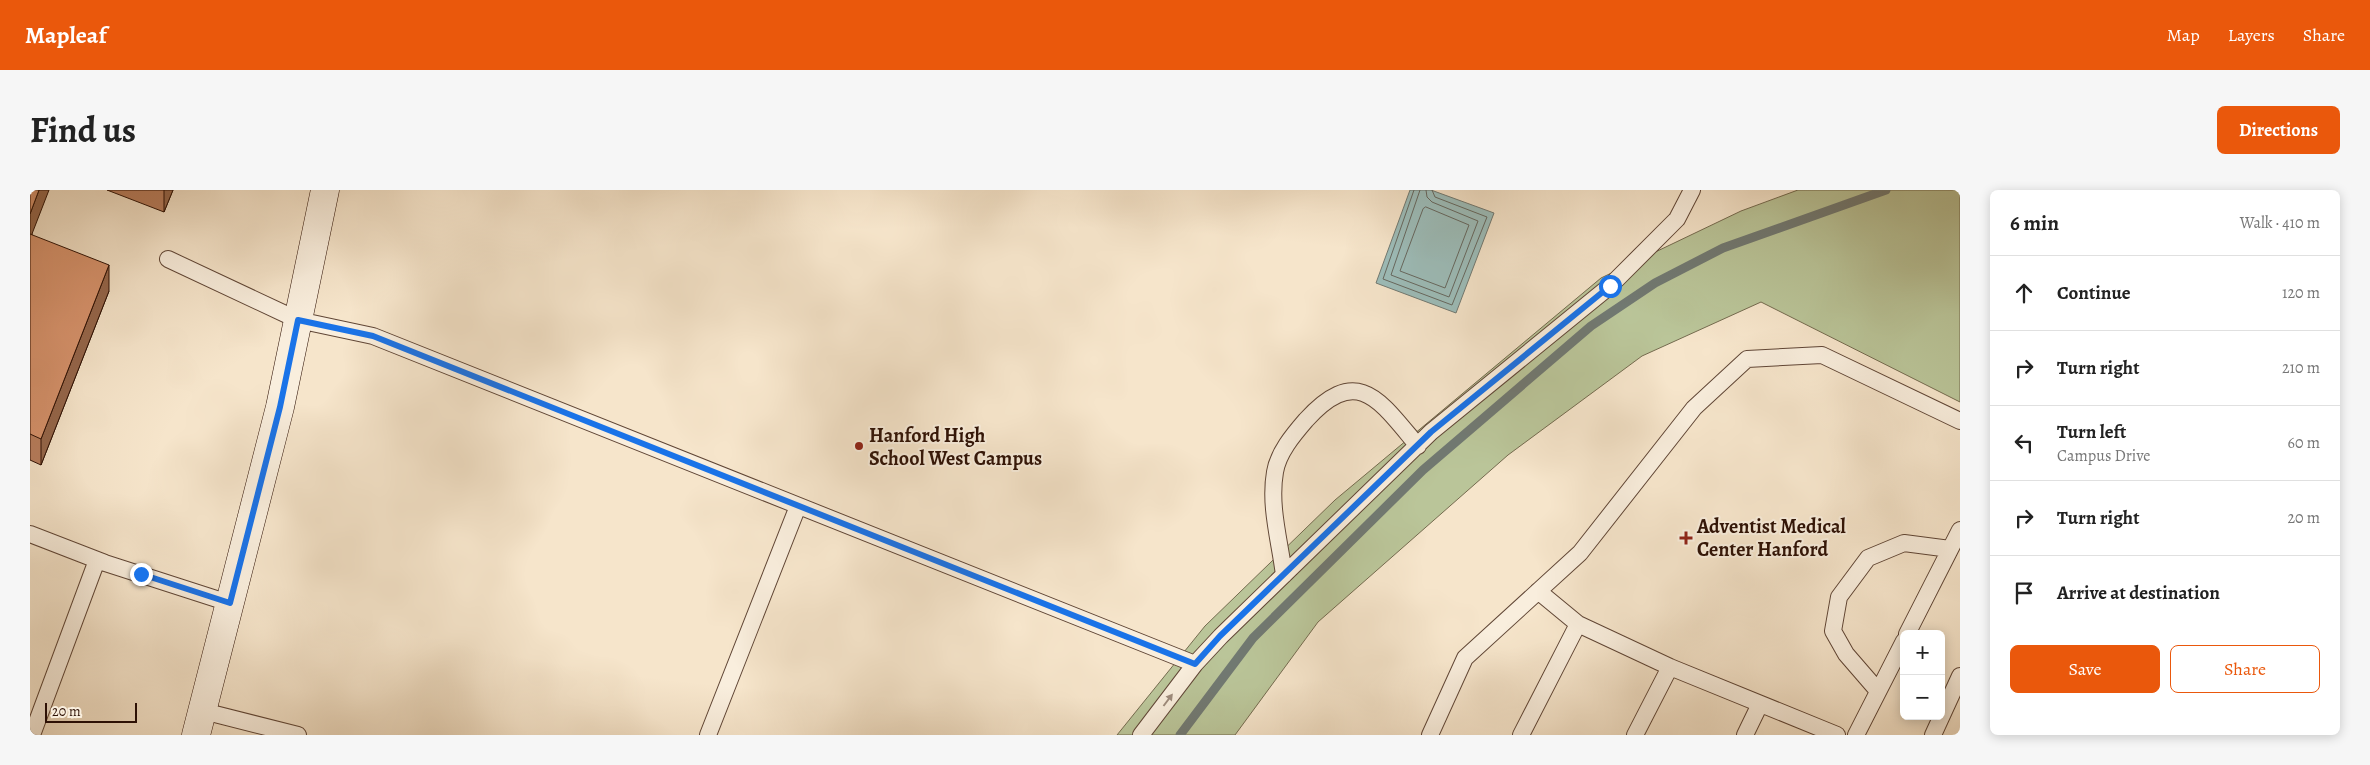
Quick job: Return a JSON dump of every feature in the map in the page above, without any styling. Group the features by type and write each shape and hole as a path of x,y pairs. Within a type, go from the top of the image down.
{"street":[{"path":"199,723 280,407 325,190"}],"lane":[{"path":"1141,735 1195,664 1220,636 1431,432 1610,286 1677,219 1692,190"},
{"path":"168,259 298,320 373,336 1195,664"},
{"path":"1430,735 1465,658 1580,553 1694,408 1747,359 1822,355 1960,421"},
{"path":"1284,575 1273,498 1275,471 1280,454 1316,408 1328,398 1338,393 1353,390 1366,393 1381,403 1418,446"},
{"path":"708,735 798,506"},
{"path":"1910,630 1960,530"},
{"path":"30,534 97,560 230,603"},
{"path":"1878,691 1846,654 1833,631 1839,597 1868,558 1904,543 1950,549"},
{"path":"32,735 97,560"},
{"path":"1538,591 1578,624 1670,667 1837,735"},
{"path":"1521,735 1578,624"},
{"path":"1856,735 1900,649"},
{"path":"1635,735 1670,667"},
{"path":"1933,735 1960,676"},
{"path":"1745,735 1760,704"},
{"path":"199,723 298,735"}],"green space":[{"path":"1798,190 1960,190 1960,402 1761,302 1642,356 1508,455 1318,622 1235,735 1117,735 1205,626 1335,500 1601,278 1741,211"}],"water":[{"path":"1410,190 1431,190 1494,213 1456,313 1376,283"}],"building":[{"path":"30,190 39,190 30,214"},
{"path":"30,234 109,265 41,439 30,434"}],"waterway":[{"path":"1180,735 1253,638 1423,470 1591,326 1655,283 1723,248 1886,190"}],"place":[{"name":"Hanford High School West Campus","path":"859,446"},
{"name":"Adventist Medical Center Hanford","path":"1686,538"}],"route":[{"path":"141,574 230,603 280,407 298,320 373,336 1195,664 1220,636 1431,432 1610,286"}]}
